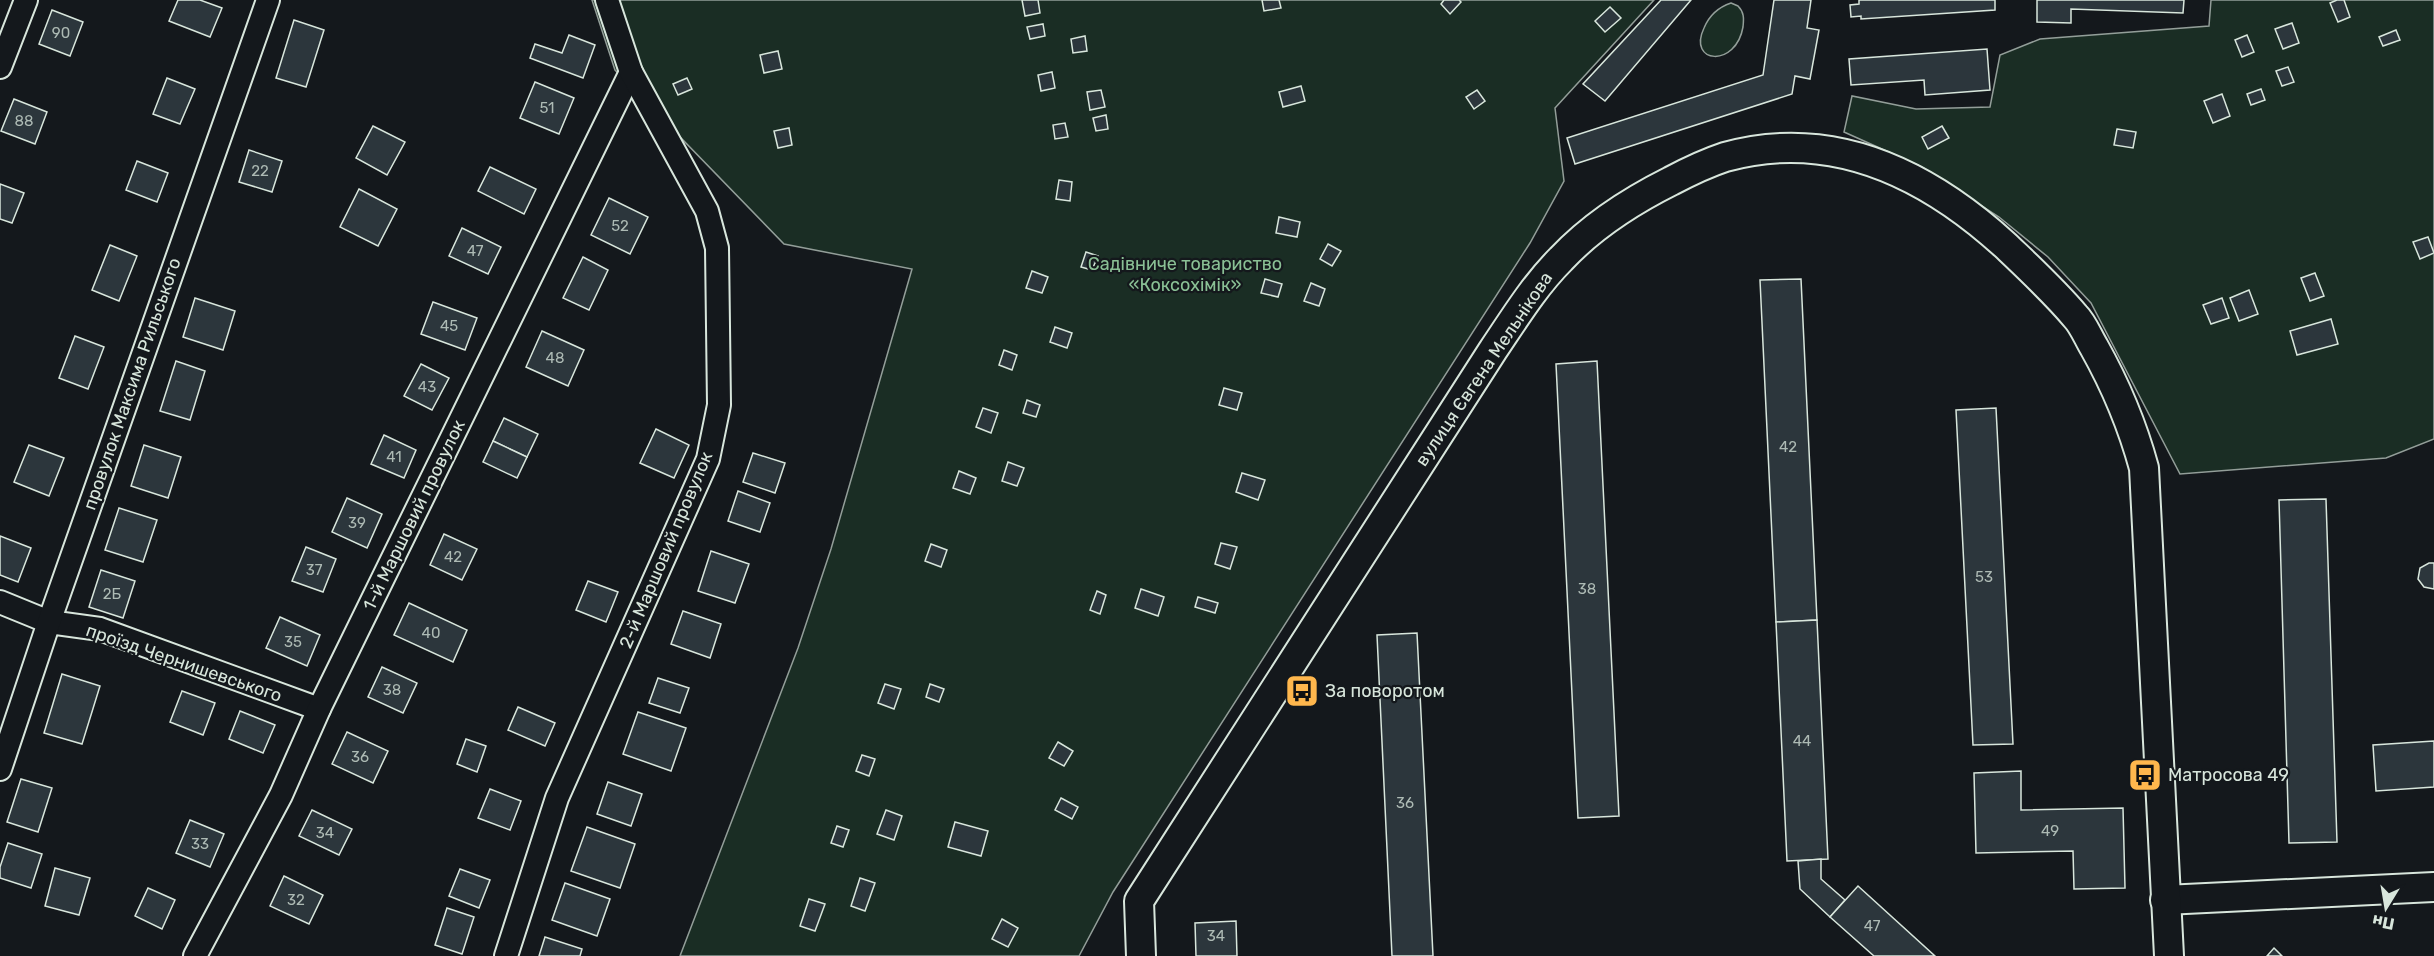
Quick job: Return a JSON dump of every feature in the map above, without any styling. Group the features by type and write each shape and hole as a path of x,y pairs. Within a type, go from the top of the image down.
{"street":[{"path":"0,67 26,0"},
{"name":"провулок Максима Рильського","path":"0,769 49,622 268,0"},
{"name":"2-й Маршовий провулок","path":"506,956 557,798 708,459 719,405 717,248 706,211 631,72 607,0"},
{"name":"1-й Маршовий провулок","path":"195,956 281,795 319,709 631,72"},
{"name":"вулиця Євгена Мельнікова","path":"1142,956 1138,901 1525,303 1559,260 1620,209 1690,172 1724,158 1760,150 1793,147 1859,156 1888,166 1918,181 1987,229 2077,317 2115,384 2144,468 2169,956"},
{"name":"проїзд Чернишевського","path":"0,602 49,622 100,629 319,709"},
{"path":"2166,900 2434,886"}],"green space":[{"name":"Садівниче товариство «Коксохімік»","path":"592,0 1654,0 1555,108 1564,181 1530,243 1113,892 1079,956 680,956 798,648 831,549 912,269 784,244 615,70"},
{"path":"2211,0 2434,0 2434,439 2386,458 2180,474 2091,303 2048,257 1999,217 1922,167 1844,132 1852,96 1916,109 1990,107 2000,55 2040,39 2209,26"},
{"path":"1731,3 1738,6 1743,15 1743,27 1739,40 1732,50 1723,55 1707,54 1702,49 1701,40 1704,28 1715,12"}],"building":[{"path":"178,0 200,0 222,8 210,37 169,21"},
{"path":"1022,0 1038,0 1040,13 1025,16"},
{"path":"1262,0 1279,0 1281,8 1264,11"},
{"path":"1444,0 1461,2 1450,14 1441,4"},
{"path":"1661,0 1691,0 1605,101 1583,84"},
{"path":"1774,0 1811,0 1807,28 1819,30 1810,79 1795,76 1792,94 1575,164 1567,138 1763,75"},
{"path":"1859,0 1995,0 1995,10 1861,19 1861,16 1851,17 1850,5 1859,4"},
{"path":"2037,0 2184,0 2183,13 2071,9 2071,23 2037,22"},
{"path":"2344,0 2350,17 2338,22 2330,3"},
{"path":"1610,7 1621,18 1605,32 1595,21"},
{"path":"52,10 83,22 70,56 39,44"},
{"path":"294,20 324,30 306,87 276,78"},
{"path":"2292,23 2299,43 2283,49 2275,29"},
{"path":"1043,24 1045,36 1030,39 1027,27"},
{"path":"2396,30 2400,40 2383,46 2379,37"},
{"path":"569,35 595,45 583,78 530,58 535,44 562,53"},
{"path":"2247,35 2254,52 2242,57 2235,40"},
{"path":"1085,36 1087,51 1073,53 1071,39"},
{"path":"1987,49 1990,90 1925,95 1924,80 1851,85 1849,59"},
{"path":"778,51 782,69 764,73 760,55"},
{"path":"2288,67 2294,82 2282,86 2276,71"},
{"path":"1052,72 1055,88 1041,91 1038,75"},
{"path":"167,78 195,89 180,124 153,114"},
{"path":"687,78 692,89 678,95 673,84"},
{"path":"535,82 574,98 559,134 520,118"},
{"path":"1301,86 1305,101 1283,107 1279,92"},
{"path":"2261,89 2265,100 2251,105 2247,94"},
{"path":"1101,90 1105,107 1090,110 1087,92"},
{"path":"1477,90 1485,101 1474,109 1466,97"},
{"path":"2222,94 2230,116 2213,123 2204,101"},
{"path":"14,99 47,112 35,144 1,131"},
{"path":"1106,115 1108,129 1096,131 1093,118"},
{"path":"1065,123 1068,137 1055,139 1053,125"},
{"path":"373,126 405,142 387,175 356,158"},
{"path":"1942,126 1949,138 1928,149 1922,137"},
{"path":"789,128 792,145 778,148 774,131"},
{"path":"2117,129 2136,132 2133,148 2114,145"},
{"path":"249,150 282,161 272,192 239,182"},
{"path":"137,161 168,173 157,202 126,190"},
{"path":"490,167 536,189 524,214 478,191"},
{"path":"1059,180 1072,182 1070,201 1056,199"},
{"path":"0,184 24,193 12,223 0,219"},
{"path":"359,189 397,209 378,246 340,227"},
{"path":"609,198 648,217 630,254 591,235"},
{"path":"1279,217 1300,222 1297,237 1276,233"},
{"path":"462,228 501,247 488,274 449,256"},
{"path":"2428,237 2434,253 2420,259 2413,242"},
{"path":"1328,244 1341,251 1332,266 1320,259"},
{"path":"110,245 137,256 119,301 92,290"},
{"path":"1086,252 1098,256 1092,270 1081,267"},
{"path":"583,257 608,270 589,310 563,298"},
{"path":"1032,271 1048,277 1042,293 1026,288"},
{"path":"2315,273 2324,296 2310,301 2301,278"},
{"path":"1265,279 1282,284 1278,297 1261,293"},
{"path":"1801,279 1817,620 1776,622 1760,280"},
{"path":"1311,283 1325,289 1319,306 1304,301"},
{"path":"2249,290 2258,314 2239,321 2230,298"},
{"path":"195,298 235,311 223,350 183,337"},
{"path":"2222,298 2229,318 2211,324 2203,305"},
{"path":"433,302 477,318 465,350 421,334"},
{"path":"2331,319 2338,344 2297,355 2290,331"},
{"path":"1055,327 1072,333 1067,348 1050,342"},
{"path":"542,331 584,350 568,386 526,367"},
{"path":"75,336 104,347 88,389 59,378"},
{"path":"1004,350 1017,355 1012,370 999,365"},
{"path":"176,361 205,371 190,420 160,411"},
{"path":"1597,361 1619,816 1578,818 1556,364"},
{"path":"421,364 449,378 432,410 404,396"},
{"path":"1224,388 1242,393 1237,410 1219,405"},
{"path":"1027,400 1040,405 1036,417 1023,413"},
{"path":"983,408 998,413 991,433 976,427"},
{"path":"1996,408 2013,744 1973,745 1956,410"},
{"path":"504,418 538,434 527,457 493,441"},
{"path":"656,429 689,445 674,478 640,463"},
{"path":"384,435 416,450 404,478 371,464"},
{"path":"493,441 527,457 517,478 483,462"},
{"path":"29,445 64,458 49,496 14,482"},
{"path":"144,445 181,457 168,498 131,486"},
{"path":"753,453 785,463 775,493 743,482"},
{"path":"1008,462 1024,468 1017,486 1002,481"},
{"path":"959,471 976,478 970,494 953,488"},
{"path":"1242,473 1265,480 1258,500 1236,492"},
{"path":"738,491 770,503 760,532 728,521"},
{"path":"347,498 382,514 367,548 332,532"},
{"path":"2326,499 2337,842 2289,843 2279,500"},
{"path":"119,508 157,520 143,562 105,550"},
{"path":"444,534 477,549 462,580 430,565"},
{"path":"0,536 31,548 18,582 0,575"},
{"path":"1221,543 1237,547 1230,569 1215,564"},
{"path":"931,544 947,550 941,567 925,561"},
{"path":"306,547 336,559 323,592 292,581"},
{"path":"711,551 749,564 735,603 698,591"},
{"path":"2434,563 2434,589 2424,587 2418,579 2420,568"},
{"path":"101,570 135,581 123,618 89,607"},
{"path":"588,581 618,592 606,622 576,610"},
{"path":"1141,589 1164,597 1158,616 1135,608"},
{"path":"1097,591 1106,595 1100,614 1090,610"},
{"path":"1198,597 1218,603 1215,613 1195,607"},
{"path":"409,603 467,630 453,662 394,635"},
{"path":"683,611 721,624 710,658 671,644"},
{"path":"280,617 320,635 307,666 266,648"},
{"path":"1817,620 1828,859 1787,861 1776,622"},
{"path":"1417,633 1433,956 1392,956 1377,635"},
{"path":"382,667 417,683 403,713 368,697"},
{"path":"62,674 100,686 82,744 44,733"},
{"path":"658,678 689,688 680,713 649,703"},
{"path":"885,684 901,689 894,709 878,703"},
{"path":"930,684 944,689 939,702 926,697"},
{"path":"182,691 215,703 203,735 170,722"},
{"path":"518,707 555,723 545,746 508,730"},
{"path":"240,711 275,725 263,753 229,739"},
{"path":"638,712 686,728 671,771 623,754"},
{"path":"347,732 388,751 373,783 332,764"},
{"path":"466,739 486,746 477,772 457,764"},
{"path":"2434,741 2434,787 2376,791 2373,745"},
{"path":"1058,742 1073,751 1064,766 1049,758"},
{"path":"862,755 875,759 869,776 856,771"},
{"path":"2021,771 2021,810 2123,808 2125,888 2074,889 2073,851 1976,853 1974,773"},
{"path":"21,779 52,788 38,832 7,822"},
{"path":"608,782 642,794 631,826 597,814"},
{"path":"490,789 521,801 510,830 478,818"},
{"path":"1061,798 1078,807 1072,819 1055,810"},
{"path":"312,810 352,829 339,855 299,836"},
{"path":"886,810 902,816 894,840 877,834"},
{"path":"190,820 224,834 210,867 176,853"},
{"path":"955,822 988,831 981,856 948,847"},
{"path":"837,826 849,830 843,847 831,843"},
{"path":"587,827 635,844 620,888 571,871"},
{"path":"8,843 42,854 31,888 0,878 0,867"},
{"path":"1821,859 1821,879 1845,900 1830,917 1800,889 1798,861"},
{"path":"55,868 90,878 79,915 45,906"},
{"path":"460,869 490,880 479,908 449,896"},
{"path":"284,876 323,895 309,924 270,906"},
{"path":"860,878 875,883 865,911 851,906"},
{"path":"565,883 610,899 597,936 552,920"},
{"path":"1858,886 1935,956 1874,956 1830,917"},
{"path":"148,888 175,900 162,929 135,916"},
{"path":"809,899 825,904 815,931 800,926"},
{"path":"447,908 474,917 462,954 435,945"},
{"path":"1002,919 1018,928 1008,947 992,939"},
{"path":"1236,921 1237,956 1196,956 1195,923"},
{"path":"545,937 582,949 580,956 539,956"},
{"path":"2274,948 2282,956 2267,956"}],"place":[{"name":"За поворотом","path":"1302,691"},
{"name":"Матросова 49","path":"2145,775"}]}
